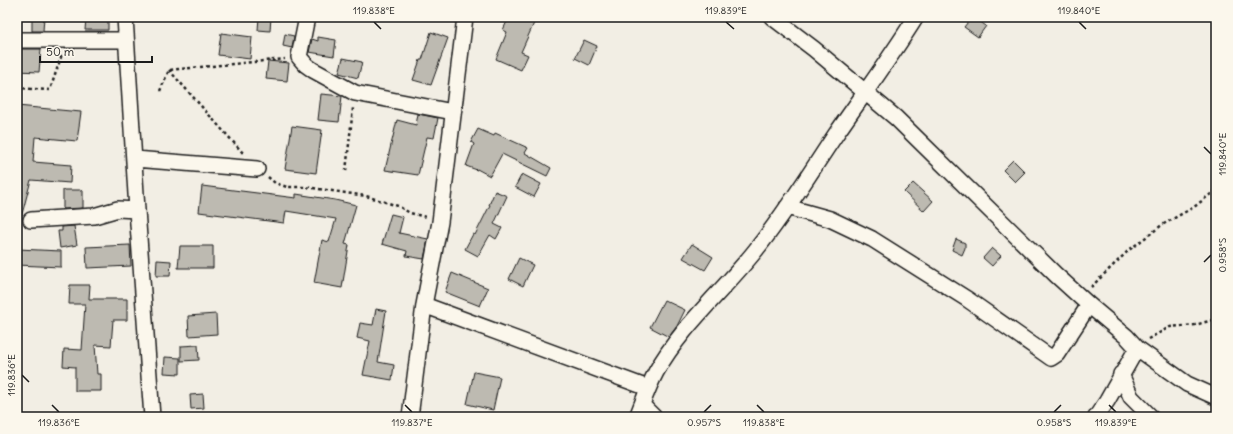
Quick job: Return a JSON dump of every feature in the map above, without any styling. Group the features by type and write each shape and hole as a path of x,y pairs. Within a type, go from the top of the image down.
{"street":[{"path":"125,17 152,417"},
{"path":"307,17 299,57 301,61 313,70 355,93 453,112"},
{"path":"410,417 424,306 440,222 465,17"},
{"path":"772,17 814,49 896,118 1056,275 1084,301 1127,336 1137,348 1187,384 1216,397"},
{"path":"654,417 639,411 648,388 663,360 755,251 900,44 916,17"},
{"path":"17,40 126,40"},
{"path":"135,159 257,169"},
{"path":"787,207 830,219 872,239 967,299 1051,358 1056,354 1084,301"},
{"path":"31,220 94,216 118,208 137,210"},
{"path":"424,306 648,388"},
{"path":"1096,417 1137,348"},
{"path":"1122,374 1131,397 1150,417"}],"path":[{"path":"17,88 50,90 67,40"},
{"path":"169,70 299,57"},
{"path":"160,91 169,70"},
{"path":"169,70 257,169 275,183 287,187 306,187 366,196 398,206 410,213 440,222"},
{"path":"346,171 355,93"},
{"path":"1084,301 1129,250 1162,225 1194,206 1216,190"},
{"path":"1137,348 1147,339 1170,327 1179,325 1195,325 1216,319"}],"building":[{"path":"32,17 44,17 43,31 32,31"},
{"path":"259,17 271,17 270,31 258,30"},
{"path":"509,17 520,17 534,23 521,52 528,55 521,70 496,59 507,32 503,30"},
{"path":"972,17 986,26 978,37 964,27"},
{"path":"86,18 108,18 108,30 85,30"},
{"path":"431,32 448,38 431,85 413,80 420,60 422,60"},
{"path":"221,33 252,37 250,59 218,55"},
{"path":"285,34 294,36 292,48 283,46"},
{"path":"318,37 336,40 334,56 309,52 312,39 318,41"},
{"path":"584,40 597,46 589,65 575,58"},
{"path":"17,49 41,49 39,72 17,71"},
{"path":"343,58 362,62 358,78 339,73"},
{"path":"268,61 289,63 287,81 266,79"},
{"path":"321,94 342,96 339,122 318,120"},
{"path":"17,106 81,112 77,141 35,137 33,162 71,165 70,183 31,180 21,218 17,217"},
{"path":"418,114 438,118 434,138 427,137 418,175 385,170 397,120 416,125"},
{"path":"292,126 322,130 316,173 285,169"},
{"path":"478,129 494,136 495,133 528,148 525,153 551,168 547,176 502,154 490,176 477,169 466,166 474,144 471,142"},
{"path":"1013,160 1025,172 1015,182 1003,170"},
{"path":"522,174 541,184 534,197 515,187"},
{"path":"913,183 933,201 924,211 904,192"},
{"path":"202,186 296,198 296,194 356,205 345,244 349,245 342,288 314,283 322,240 329,242 336,219 286,211 284,223 199,212"},
{"path":"63,190 83,190 83,208 63,209"},
{"path":"495,191 507,196 494,224 502,228 496,239 490,235 478,256 465,249 473,234 475,235 490,205"},
{"path":"391,214 403,217 399,233 428,239 424,259 406,256 407,251 382,244"},
{"path":"74,226 77,245 60,248 58,231 62,231 62,227"},
{"path":"956,239 965,243 965,248 962,255 952,250"},
{"path":"692,244 713,257 705,270 683,258"},
{"path":"130,245 131,266 87,268 86,247"},
{"path":"180,246 213,246 213,268 178,268"},
{"path":"992,248 1001,256 992,266 983,258"},
{"path":"17,249 61,251 61,267 17,265"},
{"path":"519,258 533,265 523,286 509,279"},
{"path":"157,260 171,261 170,276 156,276"},
{"path":"452,273 488,288 480,306 445,292"},
{"path":"70,285 90,285 89,299 127,299 127,320 113,320 111,346 95,345 97,374 101,374 101,391 75,391 75,367 63,366 64,349 82,350 85,304 69,304"},
{"path":"664,300 685,310 677,326 669,337 650,327"},
{"path":"376,309 386,311 378,362 394,365 392,380 363,375 370,341 357,338 360,323 373,325"},
{"path":"216,314 217,334 189,336 188,316"},
{"path":"198,345 199,360 181,361 181,346"},
{"path":"165,357 180,358 180,374 164,373"},
{"path":"474,372 500,377 493,410 467,404"},
{"path":"203,394 204,408 191,409 190,395"}]}
